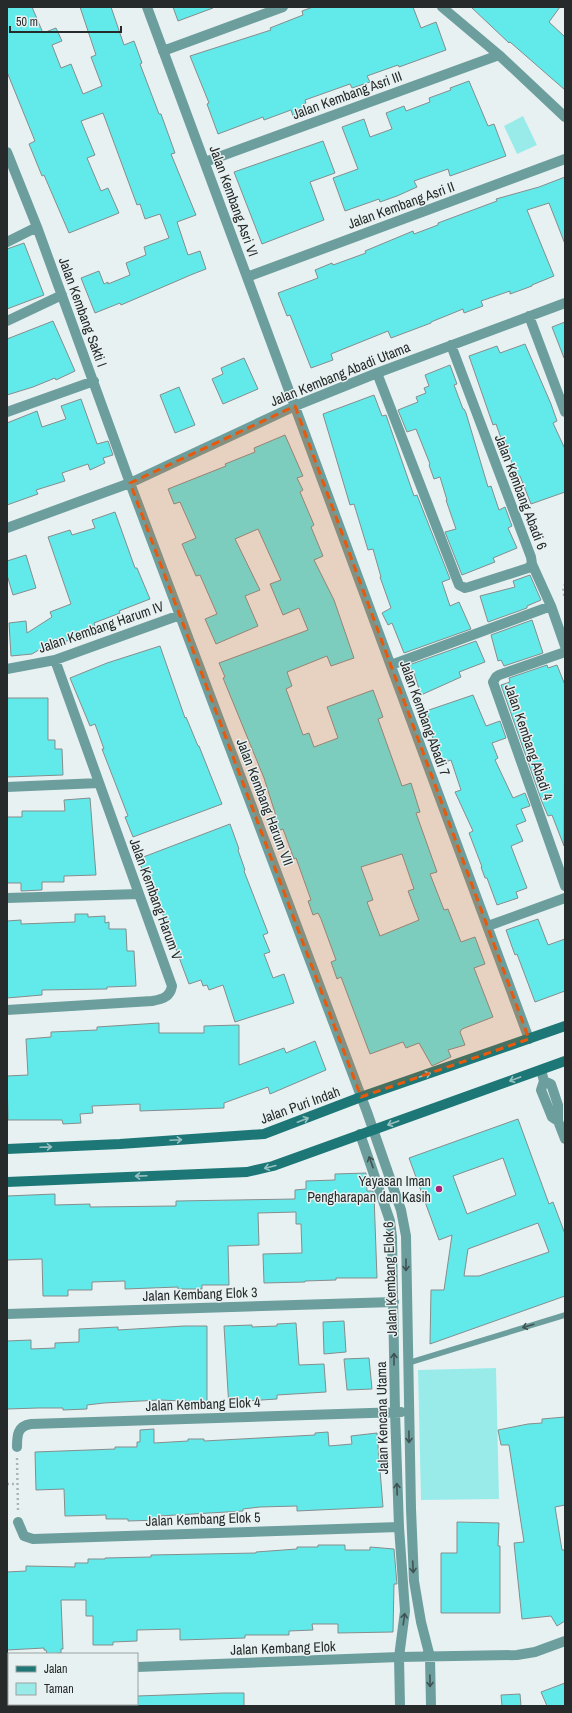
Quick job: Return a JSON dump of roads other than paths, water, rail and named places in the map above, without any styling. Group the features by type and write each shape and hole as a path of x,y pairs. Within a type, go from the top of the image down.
{"main road":[{"name":"Jalan Puri Indah","path":"7,1148 128,1143 264,1134 565,1026"},
{"path":"7,1182 247,1172 273,1166 565,1061"}],"street":[{"name":"Jalan Kembang Asri VI","path":"147,7 295,406"},
{"path":"163,51 283,7"},
{"path":"442,7 499,54 565,118"},
{"name":"Jalan Kembang Asri III","path":"205,162 499,54"},
{"name":"Jalan Kembang Sakti I","path":"7,152 37,227 130,483"},
{"name":"Jalan Kembang Asri II","path":"247,277 565,159"},
{"path":"7,242 37,227"},
{"path":"7,321 62,296"},
{"name":"Jalan Kembang Abadi Utama","path":"7,528 130,483 295,406 377,373 565,303"},
{"path":"529,316 565,412"},
{"name":"Jalan Kembang Abadi 6","path":"377,373 459,585 465,588 528,568 532,564 531,557 451,345"},
{"path":"7,412 94,381"},
{"name":"Jalan Kembang Abadi 7","path":"295,406 529,1040"},
{"name":"Jalan Kembang Harum VII","path":"130,483 373,1130"},
{"path":"532,564 551,606 565,646"},
{"path":"391,665 551,606"},
{"name":"Jalan Kembang Harum IV","path":"7,669 55,660 180,615"},
{"name":"Jalan Kembang Abadi 4","path":"565,652 499,675 494,679 493,686 565,886"},
{"name":"Jalan Kembang Harum V","path":"7,1010 152,1001 166,997 171,990 171,981 55,660"},
{"path":"7,787 99,783"},
{"path":"7,898 139,894"},
{"path":"488,926 565,898"},
{"path":"541,1070 544,1081 551,1084 558,1105 558,1121 565,1139"},
{"name":"Jalan Kembang Elok 6","path":"373,1130 401,1210 406,1236 411,1535 414,1581 421,1622 430,1657"},
{"name":"Jalan Kencana Utama","path":"360,1134 390,1221 392,1237 398,1510 405,1611 399,1657 400,1706"},
{"path":"392,1237 406,1236"},
{"name":"Jalan Kembang Elok 3","path":"7,1314 394,1302"},
{"name":"Jalan Kembang Elok 4","path":"17,1447 17,1435 26,1424 408,1412"},
{"path":"398,1510 411,1509"},
{"name":"Jalan Kembang Elok 5","path":"18,1522 24,1536 33,1539 399,1531 411,1535"},
{"name":"Jalan Kembang Elok","path":"138,1667 399,1657 517,1655 535,1652 565,1641"},
{"path":"430,1657 431,1706"}],"lane":[{"path":"408,1363 565,1315"}],"place":[{"name":"Yayasan Iman Pengharapan dan Kasih","path":"439,1189"}]}
